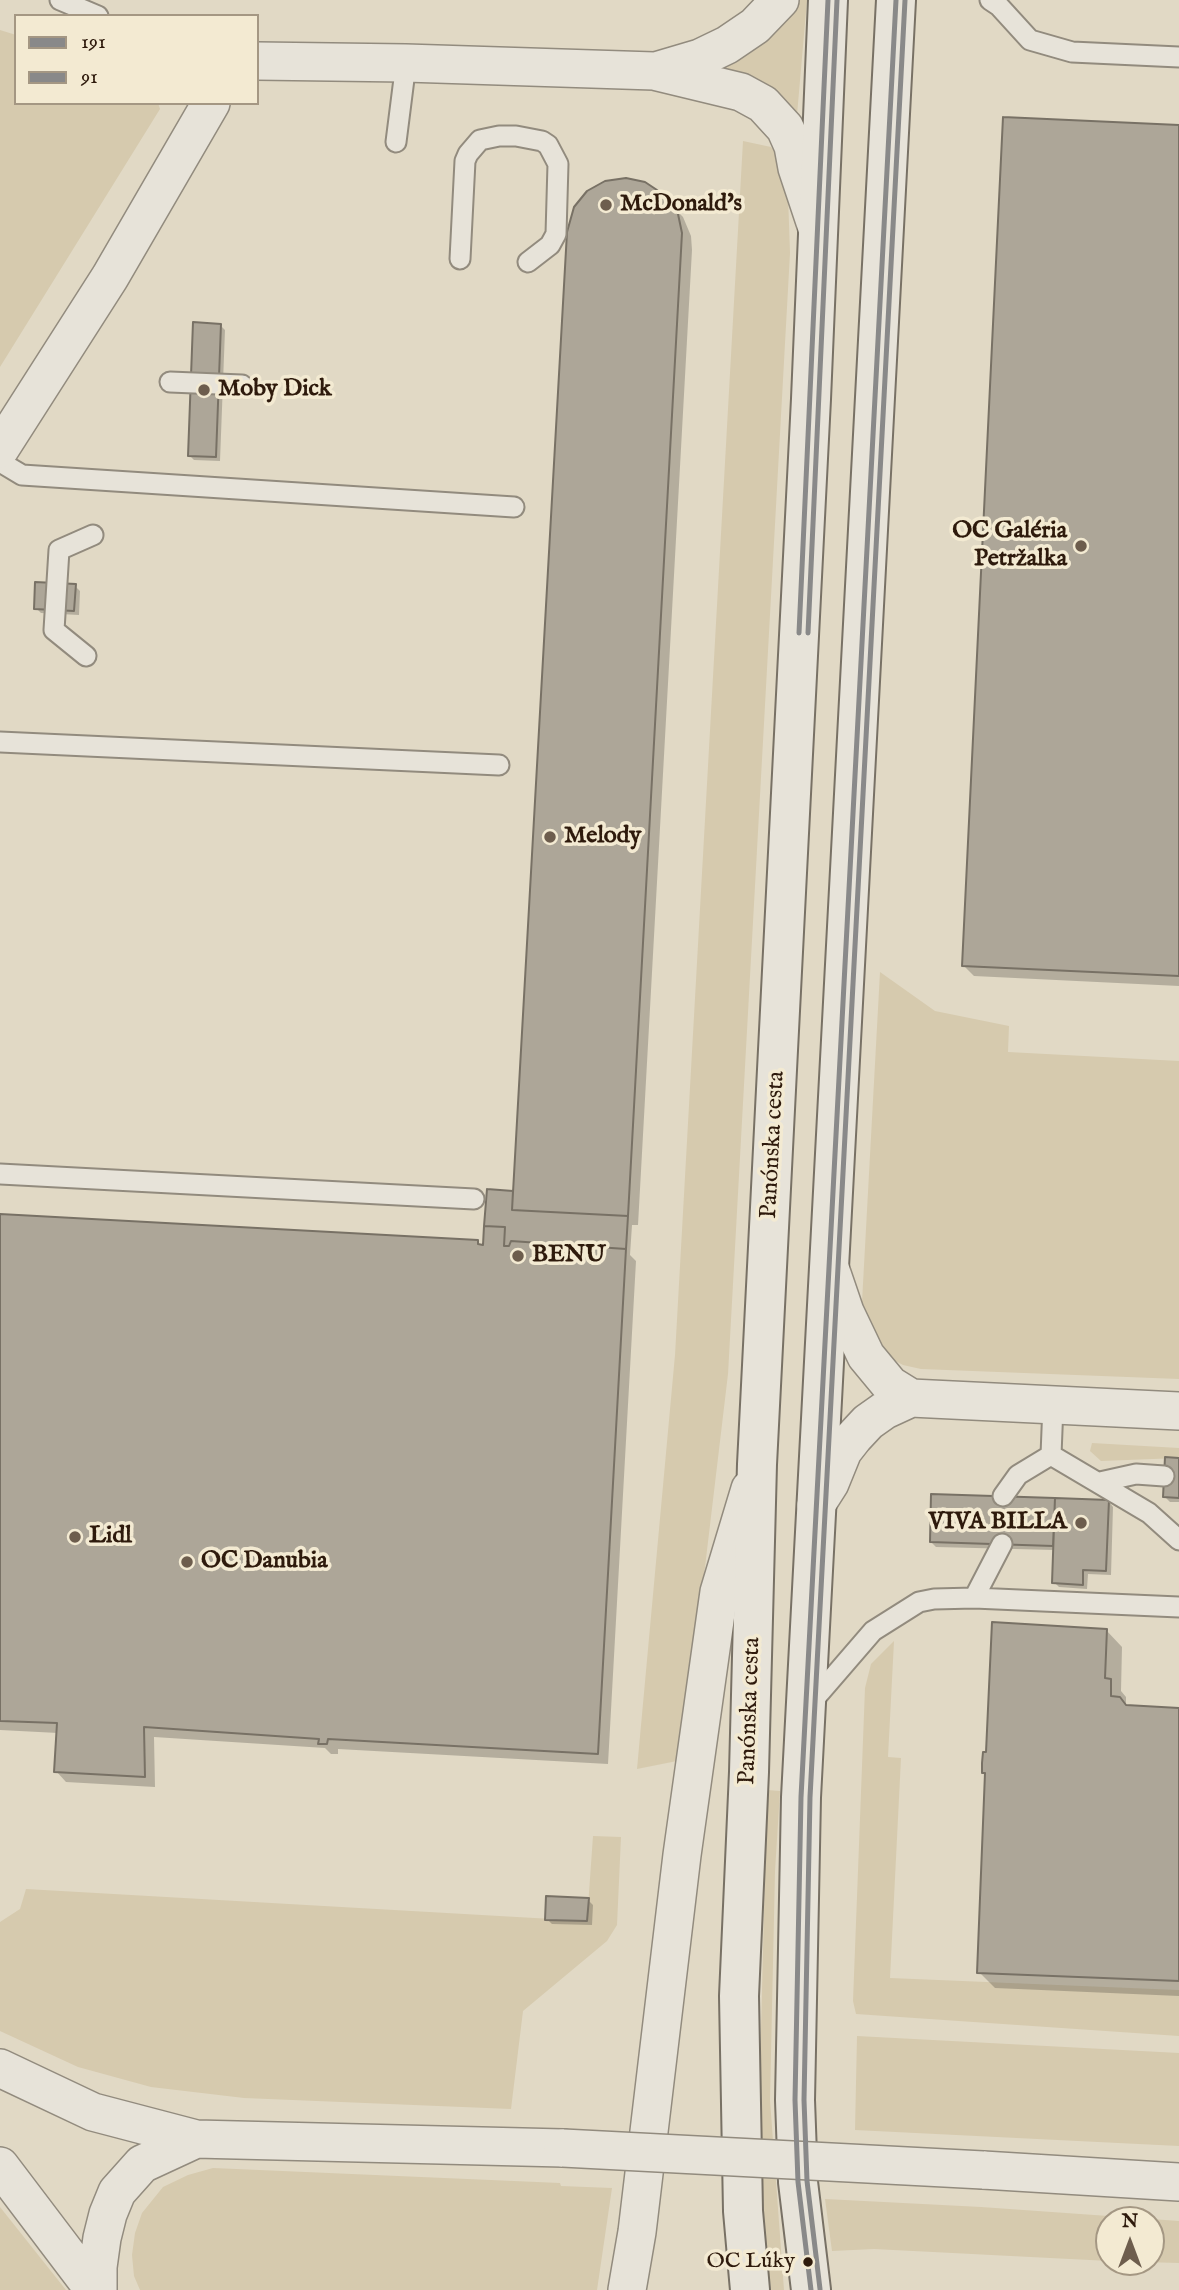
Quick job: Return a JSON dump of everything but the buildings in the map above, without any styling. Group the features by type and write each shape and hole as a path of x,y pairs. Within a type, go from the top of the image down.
{"main road":[{"name":"Panónska cesta","path":"750,2290 743,2211 740,1996 757,1464 828,0"},
{"path":"811,2290 798,2182 795,2100 801,1797 896,0"}],"street":[{"path":"654,72 700,58 727,45 755,26 780,0"},
{"path":"259,61 406,63 654,72 741,92 771,111 789,136 817,229"},
{"path":"0,449 110,277 210,105"},
{"path":"830,1268 845,1312 866,1356 890,1385 911,1398 1179,1411"},
{"path":"816,1505 830,1483 843,1451 854,1437 876,1416 911,1398"},
{"path":"627,2290 637,2232 682,1855 719,1592 757,1464"},
{"path":"0,2068 93,2112 196,2139 563,2148 1179,2182"},
{"path":"96,2290 102,2238 117,2192 142,2164 196,2139"},
{"path":"0,2166 96,2290"}],"lane":[{"path":"60,0 93,14"},
{"path":"996,2 1030,40 1072,52 1179,57"},
{"path":"396,142 406,63"},
{"path":"460,259 465,161 468,154 481,140 516,136 542,141 548,145 558,164 556,234 550,245 528,262"},
{"path":"170,382 242,385"},
{"path":"0,462 22,475 514,507"},
{"path":"86,656 54,630 59,550 93,535"},
{"path":"0,742 499,765"},
{"path":"0,1174 474,1199"},
{"path":"1051,1455 1053,1405"},
{"path":"1051,1455 1149,1513 1179,1540"},
{"path":"1003,1496 1017,1475 1051,1455"},
{"path":"1100,1482 1136,1474 1164,1476"},
{"path":"974,1598 1002,1544"},
{"path":"806,1709 873,1631 919,1602 974,1598 1179,1607"}],"shaded area":[{"path":"797,0 807,0 795,138 711,66"},
{"path":"0,30 14,34 14,105 159,105 160,109 0,367"},
{"path":"743,141 771,147 778,155 788,195 790,253 728,1374 682,1760 637,1769 675,1355"},
{"path":"880,972 935,1011 1009,1026 1008,1052 1179,1061 1179,1379 921,1369 903,1365 888,1357 864,1324 862,1302"},
{"path":"1092,1443 1179,1448 1179,1458 1101,1461 1090,1451"},
{"path":"894,1641 888,1757 901,1758 890,1978 1179,1990 1179,2036 856,2014 853,2001 865,1688 871,1664"},
{"path":"767,1790 780,1791 775,1871 770,2100 784,2290 771,2290 765,2242 759,2111"},
{"path":"593,1836 621,1837 617,1925 607,1941 523,2011 511,2109 244,2098 151,2087 78,2067 0,2031 0,1922 20,1909 26,1889 587,1921"},
{"path":"857,2036 1179,2053 1179,2146 855,2130"},
{"path":"213,2168 560,2183 561,2186 612,2188 597,2290 140,2290 134,2276 132,2255 135,2233 142,2213 163,2187 188,2175"},
{"path":"825,2199 1095,2215 1095,2260 874,2249 832,2251"},
{"path":"0,2207 66,2290 0,2290"},
{"path":"1165,2220 1179,2221 1179,2263 1165,2263"}],"transit line":[{"name":"191","path":"799,633 828,0"},
{"name":"91","path":"808,633 837,0"},
{"name":"191","path":"811,2290 798,2182 795,2100 801,1797 896,0"},
{"name":"91","path":"820,2289 807,2181 804,2100 810,1797 905,0"}],"place":[{"name":"McDonald's","path":"606,205"},
{"name":"Moby Dick","path":"204,390"},
{"name":"OC Galéria Petržalka","path":"1081,546"},
{"name":"Melody","path":"550,837"},
{"name":"BENU","path":"518,1256"},
{"name":"VIVA BILLA","path":"1081,1523"},
{"name":"Lidl","path":"75,1537"},
{"name":"OC Danubia","path":"187,1562"},
{"name":"OC Lúky","path":"808,2262"}]}
